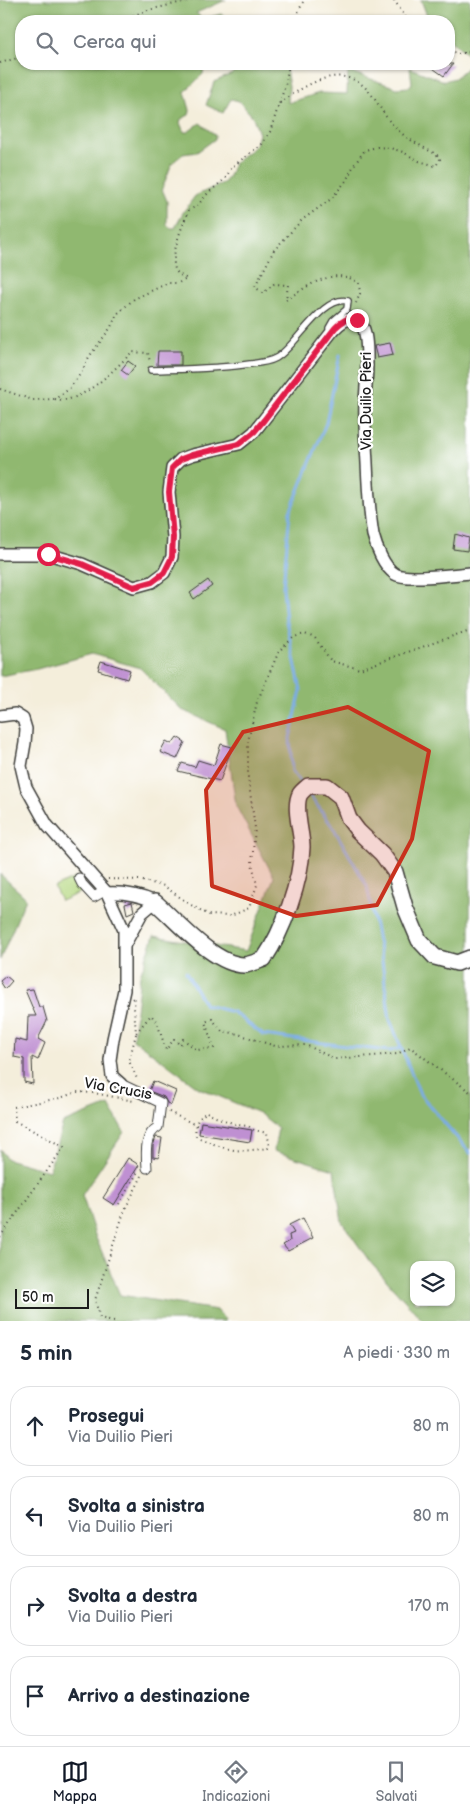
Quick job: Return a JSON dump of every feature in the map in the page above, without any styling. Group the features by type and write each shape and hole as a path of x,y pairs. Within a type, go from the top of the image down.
{"street":[{"path":"0,554 48,554 82,564 134,587 152,582 164,573 172,557 173,537 169,492 172,468 181,459 192,455 239,444 254,432 331,333 343,321 350,318"},
{"name":"Via Duilio Pieri","path":"350,318 354,318 363,326 365,338 367,359 365,404 368,480 373,536 380,553 387,566 395,574 406,577 470,573"},
{"path":"0,716 15,714 23,719 26,729 26,743 21,766 26,787 48,824 107,893 124,930 124,990 110,1060 112,1076 121,1084 161,1104 158,1127 152,1131 146,1147 144,1167"},
{"path":"79,878 94,897 100,893 118,892 139,895 155,902 204,948 223,959 245,965 264,959 274,944 299,876 302,846 298,806 304,790 327,786 341,797 349,819 358,831 382,854 395,872 405,907 419,940 436,957 457,963 470,958"},
{"path":"124,947 142,913 155,902"}],"lane":[{"path":"151,370 220,369 274,360 284,353 322,310 338,300 348,301 347,309 333,321 329,328 331,333"}],"path":[{"path":"135,15 192,0"},
{"path":"297,15 304,0"},
{"path":"394,0 404,15"},
{"path":"455,53 470,52"},
{"path":"0,63 15,59"},
{"path":"56,399 69,389 81,373 89,356 111,327 117,314 134,299 168,283 187,279 179,274 174,262 176,244 189,210 197,206 208,193 225,179 232,167 262,144 270,132 280,103 288,70"},
{"path":"280,103 306,84 340,76 359,81 370,93 392,125 404,137 438,155 440,159 436,166 419,161 404,152 390,148 377,147 365,150 354,165 346,181 331,199 302,220 274,250 255,287 263,293 274,284 288,285 286,300 312,283 339,276 354,280 359,284 360,294 350,318"},
{"path":"0,389 33,400 56,399 63,401 80,396 100,383 132,352 148,353 151,370"},
{"path":"97,881 110,878 139,880 164,886 209,915 231,916 249,908 257,884 252,863 255,828 248,777 248,741 257,702 278,651 294,637 305,634 315,638 331,661 360,669 470,630"},
{"path":"120,1006 135,997 136,1033 129,1061 138,1082"},
{"path":"136,1033 151,1015 157,1022 166,1050 174,1039 180,1045 183,1039 197,1050 214,1048 205,1022 212,1019 222,1031 275,1046 306,1046 335,1059 397,1054 410,1047 470,1092"},
{"name":"Via Crucis","path":"0,1237 64,1148 15,1121 14,1107 60,1098 77,1092 94,1092 136,1102"},
{"path":"160,1108 200,1127"},
{"path":"207,1112 238,1125 248,1126 254,1130 267,1133 270,1146 246,1152 231,1148 226,1150 201,1140 196,1136 195,1124 199,1117 207,1112"},
{"path":"119,1204 144,1167"},
{"path":"100,1318 95,1300 125,1209 144,1167"},
{"path":"96,1321 100,1318 114,1321"}],"highlighted area":[{"path":"348,707 429,751 412,839 377,905 296,916 212,886 206,790 243,732"}],"green space":[{"path":"0,0 226,0 196,13 198,15 15,15 15,70 203,70 203,74 185,92 190,110 189,115 181,119 180,123 184,132 188,132 200,123 215,135 215,139 197,152 183,154 172,163 162,189 167,201 167,225 171,228 175,228 195,196 225,182 234,163 256,144 259,134 253,117 239,101 231,99 223,113 206,105 214,82 232,74 235,70 286,70 289,86 288,103 319,93 347,94 348,71 397,88 409,87 412,83 410,70 415,70 444,81 455,78 470,65 470,1321 423,1321 370,1262 342,1222 334,1170 274,1151 278,1128 259,1113 199,1088 133,1039 140,975 154,936 246,951 274,877 236,806 225,729 182,710 140,668 92,654 37,669 0,676"},
{"path":"421,0 470,0 470,58 455,43 455,15 427,15"},
{"path":"0,874 26,898 0,960"},
{"path":"75,878 81,892 61,901 54,887"},
{"path":"109,1105 124,1132 82,1195 96,1238 120,1295 217,1310 226,1321 0,1321 0,1149 7,1159 49,1171 63,1123"}],"building":[{"path":"436,70 448,70 444,76"},
{"path":"390,343 393,355 377,358 374,346"},
{"path":"158,351 181,351 181,365 157,365"},
{"path":"128,361 135,366 128,375 121,370"},
{"path":"455,534 469,538 467,551 453,549"},
{"path":"208,580 212,586 194,599 190,593"},
{"path":"101,661 130,670 127,679 98,670"},
{"path":"177,737 185,742 177,759 160,752 166,741 172,744"},
{"path":"221,744 232,747 220,781 178,771 182,763 195,767 198,760 214,765"},
{"path":"132,902 134,911 127,914 125,904"},
{"path":"6,976 12,981 5,989 0,981"},
{"path":"33,989 39,1007 43,1007 47,1021 38,1039 45,1043 38,1060 32,1057 33,1084 24,1082 24,1059 14,1057 15,1039 27,1042 28,1016 36,1016 25,990"},
{"path":"153,1081 176,1091 171,1105 167,1103 164,1097 149,1091"},
{"path":"201,1122 252,1130 250,1142 199,1134"},
{"path":"156,1137 162,1138 159,1158 153,1157 153,1146"},
{"path":"128,1158 139,1165 114,1205 103,1198"},
{"path":"303,1218 313,1238 288,1251 283,1245 290,1241 289,1235 294,1233 289,1225"}],"waterway":[{"path":"303,786 292,771 290,738 301,690 286,621 283,587 290,512 326,423 340,355"},
{"path":"308,793 333,827 367,886 382,961 390,1020 420,1094 470,1153"},
{"path":"186,972 205,1005 233,1012 263,1035 390,1051 401,1048"}],"route":[{"path":"48,554 82,564 134,587 152,582 164,573 172,557 173,537 169,492 172,468 181,459 192,455 239,444 254,432 264,420 335,328 350,318 357,320"}]}
